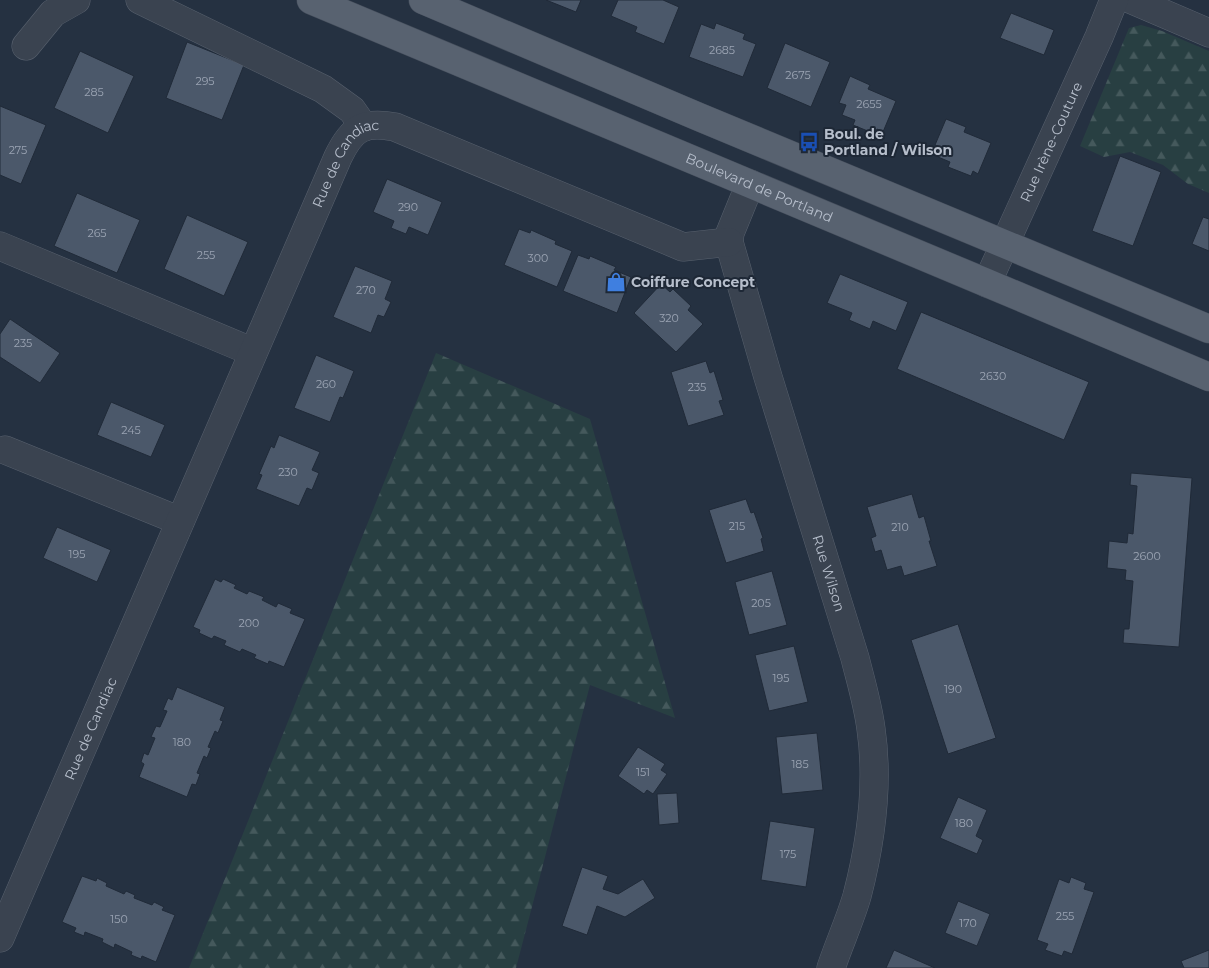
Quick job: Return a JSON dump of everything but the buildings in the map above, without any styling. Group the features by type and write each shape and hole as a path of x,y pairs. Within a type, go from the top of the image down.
{"main road":[{"name":"Boulevard de Portland","path":"310,0 1209,377"},
{"path":"423,0 1209,330"}],"street":[{"path":"26,46 53,13 76,0"},
{"path":"140,0 324,89 352,110 364,127"},
{"name":"Rue Irène-Couture","path":"987,283 1003,243 1099,38 1114,0"},
{"path":"1132,0 1209,33"},
{"name":"Rue de Candiac","path":"0,938 338,157 346,141 354,132 377,124 395,127 683,247 729,242"},
{"path":"729,242 730,233 750,184"},
{"name":"Rue Wilson","path":"729,242 768,377 855,658 871,730 874,766 873,807 867,847 856,897 831,968"},
{"path":"0,246 253,352"},
{"path":"5,450 180,521"}],"green space":[{"path":"1141,25 1162,31 1209,51 1209,193 1188,184 1163,165 1130,152 1104,157 1080,146 1129,28"},
{"path":"436,353 590,419 675,718 590,685 516,968 189,968"}],"place":[{"name":"Boul. de Portland / Wilson","path":"809,142"},
{"name":"Coiffure Concept","path":"616,282"}]}
